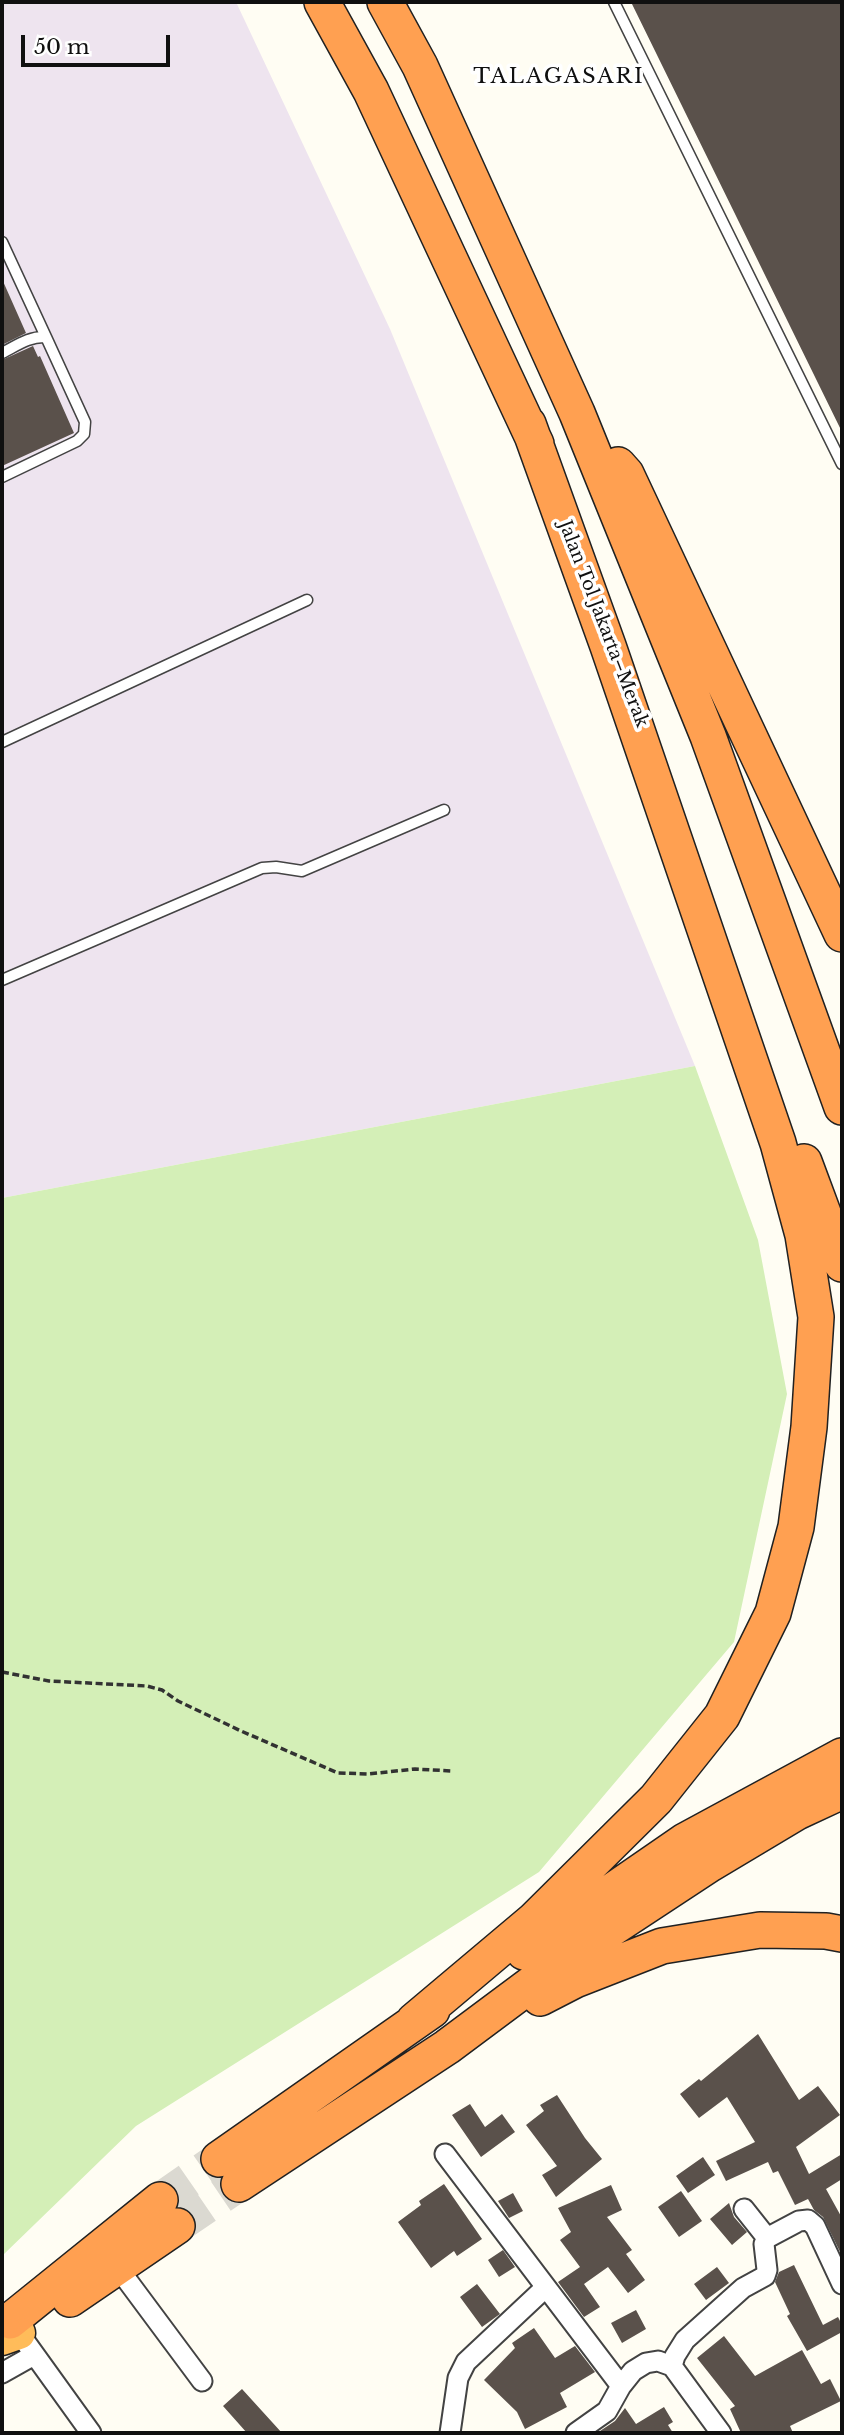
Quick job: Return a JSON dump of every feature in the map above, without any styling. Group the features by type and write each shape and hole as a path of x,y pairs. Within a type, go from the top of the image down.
{"highway":[{"name":"Jalan Tol Jakarta–Merak","path":"322,2 371,91 528,424 842,1264"},
{"path":"385,2 420,66 577,413 708,736 842,1107"},
{"path":"371,91 420,66"},
{"path":"577,413 626,474 842,934"},
{"path":"528,424 608,646 778,1143 803,1235 816,1317 809,1427 796,1527 772,1613 722,1716 656,1799 534,1920 229,2172 447,2047 575,1980 662,1946 760,1930 826,1931 842,1934"},
{"path":"414,2021 544,1938 685,1841 842,1756"},
{"path":"447,2047 561,1962 710,1864 797,1812 842,1791"},
{"path":"168,2213 118,2268 11,2332 168,2213"}],"street":[{"path":"445,2154 621,2386"},
{"path":"744,2209 767,2238"},
{"path":"672,2366 685,2340 743,2288 765,2276 767,2270 764,2244 767,2238 799,2221 808,2220 815,2226 842,2284"},
{"path":"118,2268 202,2381"},
{"path":"450,2433 458,2378 466,2362 546,2287"},
{"path":"2,2373 11,2332"},
{"path":"11,2332 91,2433"},
{"path":"576,2433 607,2411 621,2386 634,2371 646,2363 658,2361 672,2366 721,2433"}],"lane":[{"path":"614,2 842,464"},
{"path":"2,242 85,422 84,434 77,441 2,477"},
{"path":"2,353 26,340 46,337"},
{"path":"2,742 307,600"},
{"path":"2,980 262,869 276,867 302,871 444,810"}],"path":[{"path":"2,1672 49,1681 147,1686 162,1690 178,1701 241,1731 338,1773 368,1774 415,1769 452,1771"}],"shaded area":[{"path":"2,2 236,2 390,329 695,1066 2,1198"}],"green space":[{"path":"695,1066 758,1240 787,1394 734,1642 539,1872 136,2126 2,2256 2,1198"}],"building":[{"path":"631,2 842,2 842,432"},
{"path":"2,279 26,333 2,345"},
{"path":"33,346 74,433 2,466 2,360"},
{"path":"758,2034 799,2100 818,2086 840,2115 796,2147 809,2174 842,2154 842,2179 826,2189 842,2218 842,2256 823,2217 814,2210 808,2199 795,2205 778,2171 773,2173 768,2162 726,2181 716,2161 755,2142 727,2097 699,2118 680,2094 699,2079 701,2081"},
{"path":"557,2095 602,2159 556,2197 542,2175 557,2166 526,2125 544,2111 540,2105"},
{"path":"470,2104 485,2127 502,2114 515,2132 481,2157 452,2115"},
{"path":"703,2157 715,2175 688,2193 676,2176"},
{"path":"444,2184 482,2239 457,2256 454,2251 431,2268 398,2222 421,2205 419,2201"},
{"path":"611,2185 622,2210 607,2217 632,2250 626,2254 645,2280 628,2293 608,2267 584,2284 600,2307 584,2317 558,2282 580,2267 560,2240 571,2232 558,2208"},
{"path":"681,2191 702,2221 679,2237 658,2207"},
{"path":"513,2193 523,2211 509,2218 498,2201"},
{"path":"729,2203 734,2217 747,2232 732,2245 710,2219"},
{"path":"503,2250 515,2267 499,2277 488,2260"},
{"path":"794,2265 823,2325 838,2317 842,2325 842,2332 807,2351 787,2316 790,2314 775,2282 779,2272"},
{"path":"717,2267 729,2283 706,2300 694,2284"},
{"path":"477,2284 500,2314 482,2327 460,2297"},
{"path":"636,2310 646,2329 622,2343 611,2323"},
{"path":"534,2328 555,2358 575,2346 595,2372 560,2393 567,2407 525,2429 517,2412 484,2380 515,2348 512,2343"},
{"path":"724,2336 755,2376 802,2350 821,2384 830,2379 841,2401 790,2426 793,2433 741,2433 730,2409 735,2406 697,2358"},
{"path":"242,2389 282,2433 247,2433 223,2406"},
{"path":"664,2407 673,2422 668,2425 673,2433 597,2433 615,2421 625,2408 636,2424"}],"tunnel":[{"path":"160,2200 219,2159"},
{"path":"177,2226 239,2184"}],"district":[{"name":"TALAGASARI","path":"559,77"}]}
